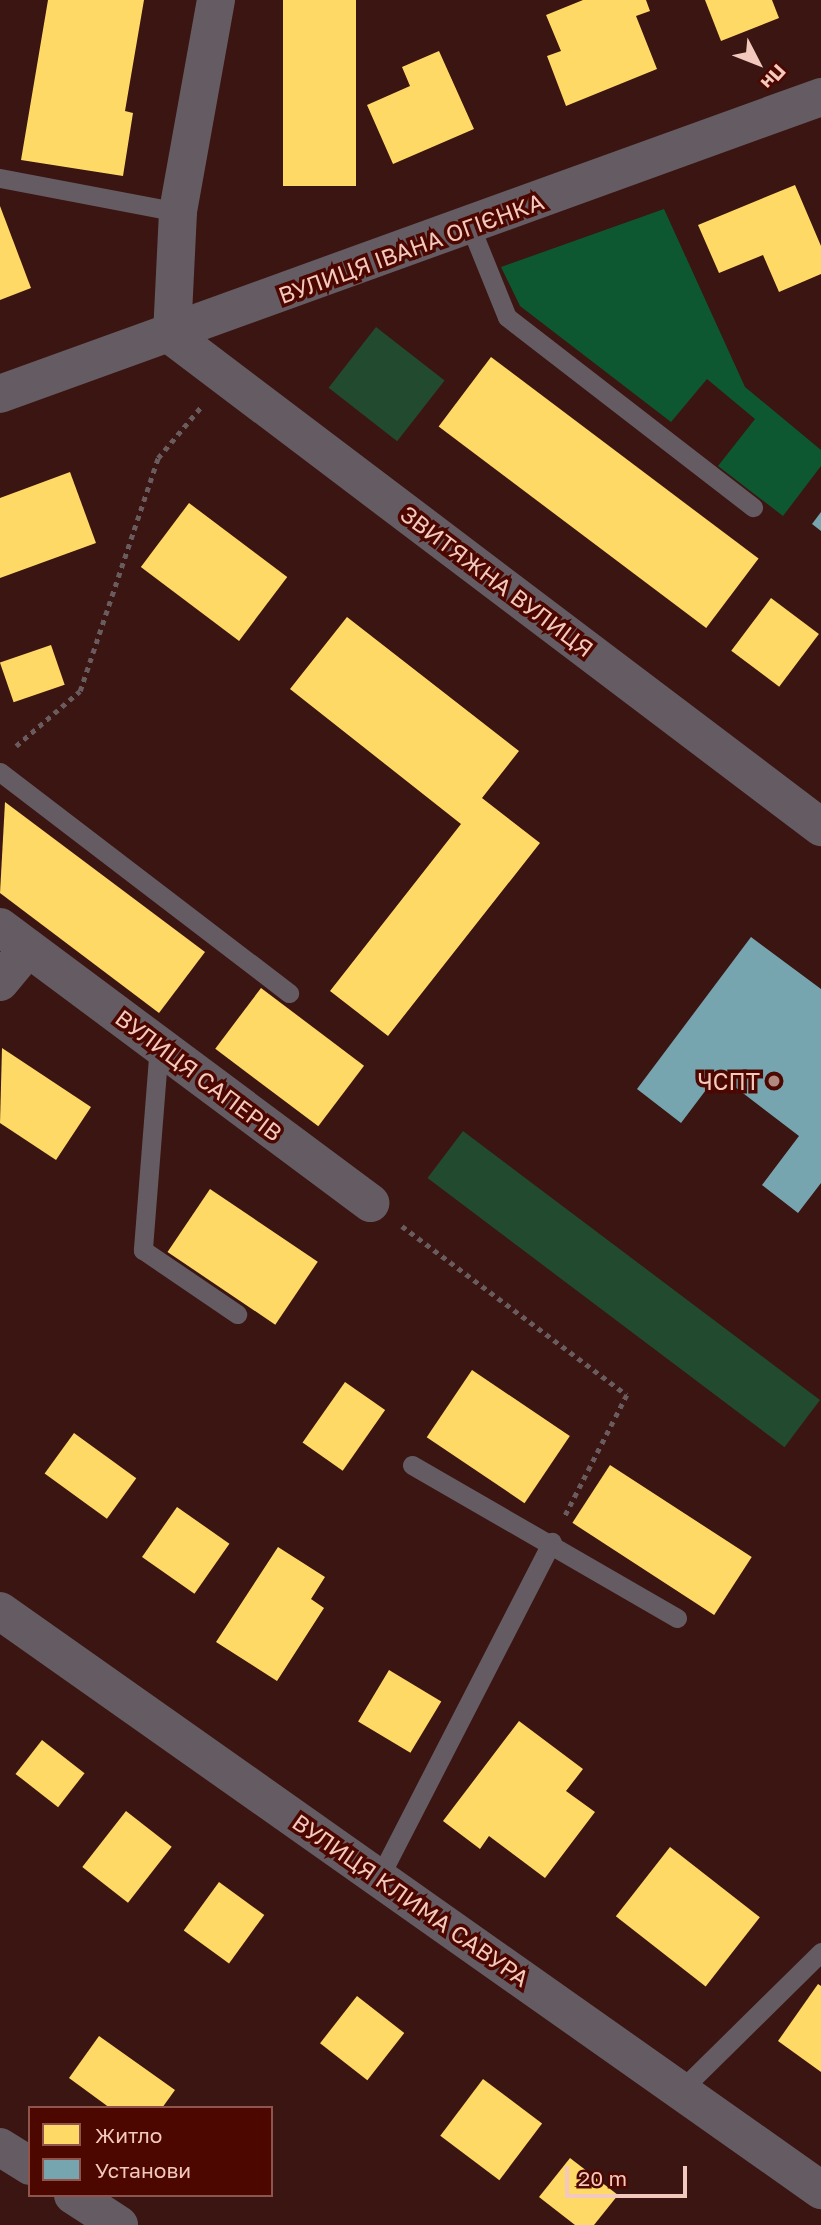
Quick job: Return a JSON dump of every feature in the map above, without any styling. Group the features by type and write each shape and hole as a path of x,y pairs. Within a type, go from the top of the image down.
{"street":[{"path":"172,335 178,212 216,0"},
{"name":"ВУЛИЦЯ ІВАНА ОГІЄНКА","path":"0,394 471,228 821,97"},
{"name":"ЗВИТЯЖНА ВУЛИЦЯ","path":"172,335 821,827"},
{"name":"ВУЛИЦЯ САПЕРІВ","path":"0,982 14,937 370,1203"},
{"name":"ВУЛИЦЯ КЛИМА САВУРА","path":"0,1611 821,2190"},
{"path":"0,2147 28,2165"},
{"path":"77,2197 119,2225"}],"lane":[{"path":"0,178 178,212"},
{"path":"471,228 507,317 753,507"},
{"path":"0,772 289,993"},
{"path":"159,1045 143,1250 237,1314"},
{"path":"412,1465 552,1542 677,1618"},
{"path":"379,1878 552,1542"},
{"path":"680,2091 821,1952"}],"path":[{"path":"10,752 80,691 158,458 226,376"},
{"path":"370,1203 627,1395 552,1542"}],"green space":[{"path":"664,209 745,387 821,450 821,466 783,516 718,466 755,419 707,379 671,422 520,306 501,267"},
{"path":"376,327 445,381 397,441 329,388"},
{"path":"463,1131 820,1400 784,1447 427,1178"}],"building: Житло":[{"path":"48,0 144,0 125,111 133,113 123,176 21,160"},
{"path":"283,0 356,0 356,186 283,186"},
{"path":"583,0 646,0 650,11 636,16 657,69 566,106 547,56 561,51 546,15"},
{"path":"705,0 772,0 779,18 721,41"},
{"path":"439,51 474,129 393,164 367,105 410,86 402,67"},
{"path":"795,185 821,246 821,274 779,292 763,255 719,273 698,225"},
{"path":"0,206 31,288 0,300"},
{"path":"491,357 759,559 706,628 439,426"},
{"path":"70,472 96,543 0,578 0,498"},
{"path":"189,503 287,577 239,641 141,567"},
{"path":"771,598 819,634 779,687 731,651"},
{"path":"347,617 519,751 482,798 540,843 388,1036 330,991 461,824 290,689"},
{"path":"51,645 65,685 14,702 0,663"},
{"path":"5,802 205,952 159,1013 0,893"},
{"path":"261,988 364,1066 318,1126 215,1049"},
{"path":"2,1048 91,1107 56,1160 0,1123"},
{"path":"210,1189 318,1262 275,1325 168,1252"},
{"path":"472,1370 570,1436 525,1503 427,1437"},
{"path":"345,1382 385,1410 343,1471 303,1443"},
{"path":"74,1433 136,1478 107,1519 45,1473"},
{"path":"610,1465 752,1557 714,1615 572,1523"},
{"path":"177,1507 229,1544 194,1594 142,1557"},
{"path":"278,1547 325,1577 311,1599 324,1608 277,1681 216,1642"},
{"path":"389,1670 441,1701 410,1753 358,1721"},
{"path":"519,1721 583,1769 566,1791 595,1812 545,1878 489,1836 480,1849 443,1821"},
{"path":"42,1740 85,1773 58,1807 16,1774"},
{"path":"126,1811 172,1847 128,1903 82,1867"},
{"path":"670,1847 760,1917 706,1987 616,1916"},
{"path":"219,1882 264,1915 229,1963 184,1931"},
{"path":"818,1984 821,1986 821,2072 778,2041"},
{"path":"357,1996 404,2033 367,2080 320,2043"},
{"path":"99,2036 175,2090 163,2106 107,2106 69,2078"},
{"path":"483,2079 542,2124 499,2180 440,2136"},
{"path":"570,2158 618,2195 594,2225 575,2225 539,2197"}],"building: Установи":[{"path":"821,512 821,531 812,524"},
{"name":"ЧСПТ","path":"751,937 821,989 821,1183 798,1213 762,1185 799,1136 718,1074 681,1123 637,1089"}],"place":[{"name":"ЧСПТ","path":"774,1081"}]}
